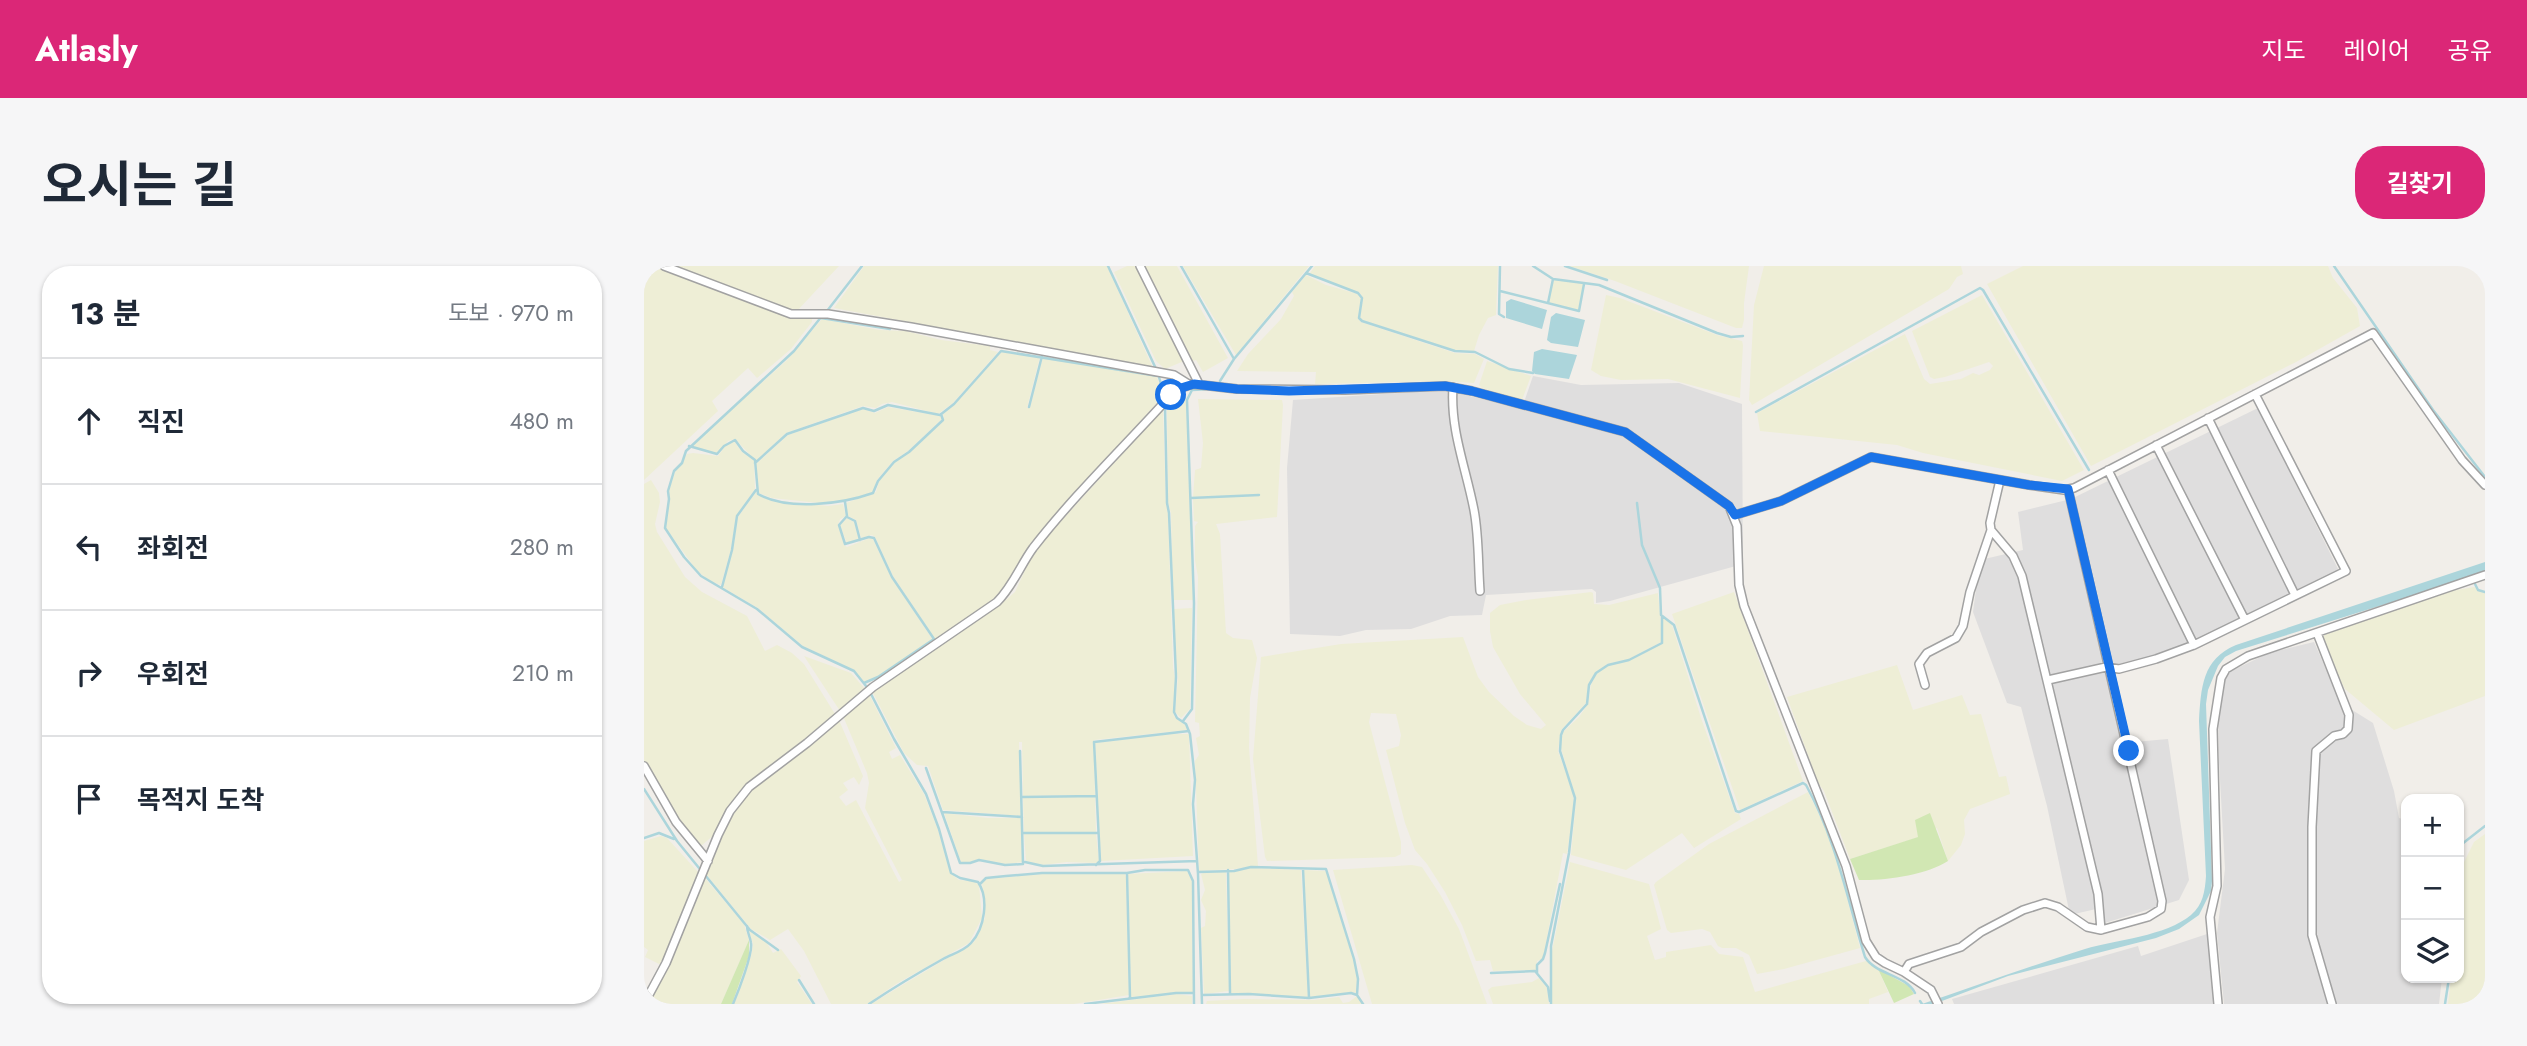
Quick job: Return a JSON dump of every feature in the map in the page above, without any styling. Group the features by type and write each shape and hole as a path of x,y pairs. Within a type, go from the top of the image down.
{"street":[{"path":"664,266 791,314 828,314 924,329 1174,375 1195,384 1289,391 1453,387 1625,432 1729,506 1735,515 1739,585 1744,606 1846,866 1866,941 1876,957 1931,990 1936,1000"},
{"path":"1140,266 1195,384"},
{"path":"1735,515 1781,501 1871,457 2068,489 2373,333 2462,460 2485,485"},
{"path":"644,1004 656,985 730,811 749,787 807,743 873,687 997,602 1009,590 1032,550 1089,484 1171,395 1195,384"},
{"path":"1453,387 1453,419 1458,451 1475,514 1480,591"},
{"path":"2048,680 2106,667 2119,669 2156,659 2194,645 2346,571 2255,394"},
{"path":"2208,418 2295,596"},
{"path":"2156,445 2245,620"},
{"path":"2108,470 2194,645"},
{"path":"1925,685 1919,664 1927,653 1956,638 1963,626 1970,592 1991,530 1990,523 2000,480"},
{"path":"1904,972 1909,964 1961,947 1982,932 2023,910 2045,903 2058,907 2087,927 2101,930 2148,917 2161,909 2162,901 2068,489"},
{"path":"1991,530 2013,556 2022,576 2098,894 2101,930"},
{"path":"2218,1004 2210,917 2217,886 2213,729 2221,678 2226,669 2248,656 2485,575"},
{"path":"2316,633 2349,715 2348,729 2343,734 2334,736 2316,751 2314,780 2312,935 2332,1004"},
{"path":"644,766 676,822 708,861"}],"shaded area":[{"path":"1533,376 1581,385 1679,383 1742,404 1743,564 1610,601 1596,603 1596,592 1592,589 1486,595 1482,615 1450,616 1411,629 1366,630 1340,636 1290,634 1287,468 1293,400 1443,390 1522,408"},
{"path":"2258,408 2339,571 2162,655 2108,673 2123,743 2168,739 2189,880 2179,900 2105,923 2096,909 2070,915 2047,806 2021,707 2007,703 1973,612 1980,560 2023,550 2018,512 2071,499"},
{"path":"2314,642 2341,703 2373,723 2401,819 2401,983 2441,983 2439,1004 2224,1004 2217,933 2225,869 2218,714 2222,681 2229,672 2269,653"},
{"path":"2210,933 2216,1004 1954,1004 1952,999 2138,946 2141,956"}],"green space":[{"path":"644,266 653,266 791,317 812,319 812,322 791,349 757,378 748,368 712,401 718,411 644,480"},
{"path":"672,266 839,266 797,311"},
{"path":"864,266 1107,266 1153,368 834,308"},
{"path":"1127,266 1137,266 1184,361 1165,369 1156,361 1114,272"},
{"path":"1145,266 1177,266 1228,358 1203,372 1196,360 1193,361"},
{"path":"1183,266 1309,266 1236,355"},
{"path":"1315,266 1498,266 1496,315 1488,318 1474,351 1454,350 1362,320 1363,298 1360,293 1315,277 1310,273"},
{"path":"1569,266 1749,266 1742,328 1736,328"},
{"path":"1764,266 1961,266 1963,274 1957,277 1949,289 1752,405 1749,400 1754,305"},
{"path":"2023,266 2328,266 2333,278 2357,308 2360,326 2296,362 2091,466 1987,284"},
{"path":"1306,275 1326,285 1358,294 1361,298 1358,319 1361,322 1455,353 1475,354 1484,359 1474,383 1445,381 1315,384 1316,372 1237,371 1248,354 1281,319 1294,296 1292,292"},
{"path":"1554,279 1584,283 1578,310 1548,303"},
{"path":"1606,295 1717,335 1742,341 1740,398 1668,379 1621,380 1601,376 1591,370"},
{"path":"1982,295 2084,470 2062,481 1923,453 1897,445 1760,431 1757,413 1905,334 1924,379 1930,384 1961,379 1973,373 1979,375 1990,370 1993,366 1989,362 1945,377 1930,377 1912,331"},
{"path":"822,319 990,346 990,350 998,352 953,403 938,414 892,402 876,408 863,406 786,433 756,461 735,439 728,441 717,454 691,446 786,361"},
{"path":"1001,352 1040,357 1027,408 1030,408 1043,357 1157,377 1163,396 1039,535 1007,585 994,600 935,639 893,576 875,537 872,535 861,538 856,520 848,516 846,503 876,492 879,481 895,462 910,452 944,420 943,414"},
{"path":"1487,361 1531,376 1522,400 1479,385"},
{"path":"1182,393 1186,396 1193,600 1173,600 1167,409 1171,400"},
{"path":"1198,399 1282,400 1283,405 1277,517 1216,524 1220,534 1226,633 1233,638 1252,640 1257,658 1250,698 1249,748 1258,866 1199,871 1195,761 1199,755 1196,738 1200,736 1199,723 1195,722 1198,577 1195,526 1198,522 1194,521 1193,499 1261,495 1193,497 1195,470 1201,468 1203,443"},
{"path":"888,407 943,418 908,451 893,461 877,480 873,493 828,504 772,498 759,493 756,464 788,435 863,409 875,413"},
{"path":"1163,409 1175,678 1173,712 1188,730 1094,740 1095,795 1023,796 1022,742 1019,742 1021,816 943,810 928,766 917,765 904,753 872,691 1015,592 1034,551"},
{"path":"734,441 742,452 754,460 755,489 736,516 731,549 721,585 697,571 666,528 669,491 675,472 687,454 718,456 725,446"},
{"path":"651,480 659,493 660,502 655,524 657,532 685,577 702,592 747,616 765,651 777,645 792,653 804,664 835,714 757,777 715,834 701,846 696,844 679,821 644,761 644,484"},
{"path":"756,492 771,500 828,506 843,504 846,516 840,519 838,525 844,545 847,547 873,539 891,577 933,640 878,676 864,682 854,670 803,646 758,608 722,587 733,550 738,517"},
{"path":"847,518 854,522 859,539 847,544 840,525"},
{"path":"2474,587 2485,593 2485,696 2394,730 2345,689 2329,660 2324,635 2445,592"},
{"path":"1591,592 1594,604 1609,605 1658,593 1662,636 1661,642 1629,659 1607,664 1595,673 1588,685 1586,703 1561,730 1558,751 1573,793 1574,809 1567,854 1563,853 1543,959 1537,961 1536,970 1493,971 1490,960 1476,961 1445,892 1415,850 1386,750 1399,746 1401,735 1396,714 1371,713 1369,722 1401,842 1401,854 1395,857 1267,861 1253,759 1261,657 1341,644 1463,637 1478,677 1489,692 1514,716 1527,725 1541,729 1546,725 1520,694 1493,647 1490,613 1500,605"},
{"path":"1734,592 1803,781 1740,810 1672,614"},
{"path":"1192,608 1190,709 1181,718 1175,712 1178,677 1175,667 1174,609"},
{"path":"1663,618 1671,622 1701,718 1735,813 1739,814 1741,819 1694,848 1682,833 1626,870 1571,855 1576,799 1560,745 1563,732 1588,704 1596,674 1609,665 1629,661 1663,643"},
{"path":"804,656 851,673 865,689 840,711"},
{"path":"1897,665 1913,710 1962,695 1970,715 1981,714 1999,777 2006,776 2010,794 1970,809 1964,820 1965,834 1961,845 1948,861 1937,828 1919,837 1850,859 1824,791 1818,783 1787,697"},
{"path":"869,694 896,748 889,752 892,759 900,755 924,794 950,873 959,880 974,881 979,885 982,918 969,943 896,984 867,1004 831,1004 804,951 788,929 770,940 751,929 705,873 721,836 740,803 760,782 839,720 863,776 859,785 854,777 843,783 848,790 839,797 846,806 856,800 899,882 902,880 865,808 869,783 867,773 843,716"},
{"path":"1189,734 1193,856 1101,861 1095,743"},
{"path":"1808,792 1825,827 1839,868 1860,948 1757,974 1749,955 1736,948 1718,946 1710,932 1702,929 1671,933 1667,930 1654,885 1656,882 1709,844"},
{"path":"1095,796 1096,832 1024,833 1023,798"},
{"path":"944,813 988,818 1021,818 1024,862 1005,864 979,859 961,862"},
{"path":"1930,813 1948,861 1929,870 1905,876 1859,880 1850,859 1918,837 1915,820"},
{"path":"1024,834 1096,834 1099,861 1042,865 1026,861"},
{"path":"2485,834 2485,1004 2448,1004 2450,983 2464,983 2464,862 2474,842"},
{"path":"661,836 667,838 699,873 661,965 645,957 648,950 644,947 644,841"},
{"path":"1570,862 1649,884 1661,929 1647,936 1655,960 1666,957 1666,952 1711,945 1719,954 1743,957 1755,992 1866,961 1878,969 1888,992 1869,999 1869,1004 1552,1004 1552,951"},
{"path":"1412,865 1422,867 1459,929 1487,1004 1372,1004 1333,870"},
{"path":"1251,868 1301,870 1308,997 1231,993 1228,871"},
{"path":"1304,870 1327,873 1353,959 1357,979 1356,993 1310,997"},
{"path":"1187,871 1192,881 1193,992 1131,997 1128,874"},
{"path":"1208,871 1226,871 1229,991 1204,994 1201,928 1205,926 1206,911 1201,900 1205,890 1201,874"},
{"path":"1042,874 1125,874 1126,877 1129,995 1074,1004 871,1004 974,942 985,918 982,883 987,879"},
{"path":"704,877 744,924 749,940 721,1004 647,1004 658,986"},
{"path":"748,928 767,943 773,953 781,949 801,976 797,982 812,1004 734,1004 751,956 753,944"},
{"path":"749,940 749,956 732,1004 721,1004"},
{"path":"1878,969 1909,986 1914,994 1894,1003"},
{"path":"1539,978 1547,988 1549,1004 1493,1004 1488,990 1492,987 1532,982"},
{"path":"1176,994 1192,996 1192,1004 1100,1004"},
{"path":"1357,996 1362,1004 1206,1004 1207,1001 1244,999 1314,1000 1339,997 1343,1003"}],"water":[{"path":"1511,299 1547,310 1542,329 1506,318 1506,302"},
{"path":"1556,313 1585,320 1578,347 1547,340 1551,317"},
{"path":"1542,349 1577,355 1569,379 1535,374 1532,371 1534,352"},
{"path":"2485,562 2485,571 2478,575 2236,651 2225,657 2218,666 2208,690 2206,704 2212,881 2211,891 2199,915 2179,929 2156,938 2008,976 1934,1004 1922,1004 2085,949 2155,933 2191,915 2203,897 2205,887 2199,721 2203,686 2216,658 2236,645"}],"waterway":[{"path":"827,311 862,266"},
{"path":"1108,266 1157,371"},
{"path":"1181,266 1234,359"},
{"path":"1220,381 1234,359 1312,266"},
{"path":"1500,266 1499,314 1504,317"},
{"path":"1533,266 1553,279 1599,285 1717,333 1731,337 1743,336"},
{"path":"1565,266 1607,280"},
{"path":"2334,266 2433,410 2485,477"},
{"path":"1306,273 1358,293 1362,298 1359,318 1362,321 1455,351 1475,352 1509,369 1533,373"},
{"path":"1548,303 1553,279"},
{"path":"1500,291 1579,311 1584,284"},
{"path":"1756,412 1980,288 2089,470"},
{"path":"822,316 794,351 686,451 682,463 674,471 668,491 665,528 684,557 701,576 757,609 802,647 854,671 866,686"},
{"path":"821,318 890,329"},
{"path":"755,463 787,434 863,408 874,411 888,405 940,415 954,404 1001,351 1158,376"},
{"path":"1029,407 1042,356"},
{"path":"1159,377 1164,395"},
{"path":"1183,721 1192,709 1194,603 1187,400 1192,390 1212,389"},
{"path":"1165,406 1176,677 1174,712 1177,718 1186,724 1190,734 1195,780 1193,804 1202,1004"},
{"path":"689,446 717,454 735,440 743,451 755,460 758,494 785,503 831,503 873,493 878,481 894,462 909,452 943,420 941,414"},
{"path":"722,587 732,550 737,516 756,490"},
{"path":"1191,498 1259,495"},
{"path":"845,502 847,516 839,525 845,544 874,538 892,577 934,639 878,677 864,683"},
{"path":"1637,503 1642,545 1660,588 1661,615 1674,625 1736,811 1803,783 1806,785 1833,848 1865,957 1876,968 1905,982 1915,993"},
{"path":"847,517 855,521 860,540"},
{"path":"2474,582 2478,590 2485,592"},
{"path":"1551,1004 1551,946 1569,853 1575,798 1560,751 1561,735 1587,704 1589,685 1596,673 1608,665 1629,660 1662,643 1662,616"},
{"path":"869,1004 968,946 980,929 984,913 984,896 978,882 951,873 926,794 870,692"},
{"path":"1096,865 1100,861 1094,742 1189,731"},
{"path":"926,768 960,863 979,860 1005,865 1023,864 1020,751"},
{"path":"644,789 677,841 699,868"},
{"path":"1022,797 1096,796"},
{"path":"942,812 1022,817"},
{"path":"2464,842 2485,826"},
{"path":"644,838 659,833 674,839"},
{"path":"1023,833 1097,833"},
{"path":"1025,862 1043,866 1197,861"},
{"path":"1198,872 1234,871 1251,867 1326,869 1354,959 1358,979 1357,995"},
{"path":"1303,869 1309,998"},
{"path":"1130,998 1127,873 1145,870 1188,870 1193,881 1194,1004"},
{"path":"1228,870 1230,993"},
{"path":"980,884 986,878 1042,873 1127,873"},
{"path":"705,875 750,930 778,950"},
{"path":"1537,973 1537,965 1545,953 1560,884"},
{"path":"733,1004 750,955 751,943 747,926"},
{"path":"1491,973 1535,971 1548,987 1550,1001"},
{"path":"799,980 814,1004"},
{"path":"2445,1004 2448,983"},
{"path":"1085,1004 1194,993"},
{"path":"1202,995 1249,994 1309,998 1351,993 1357,995 1363,1004"}],"route":[{"path":"1171,395 1194,384 1289,391 1445,386 1472,391 1625,432 1729,506 1735,515 1781,501 1845,471 1860,461 1878,456 2029,485 2068,489 2129,751"}]}
